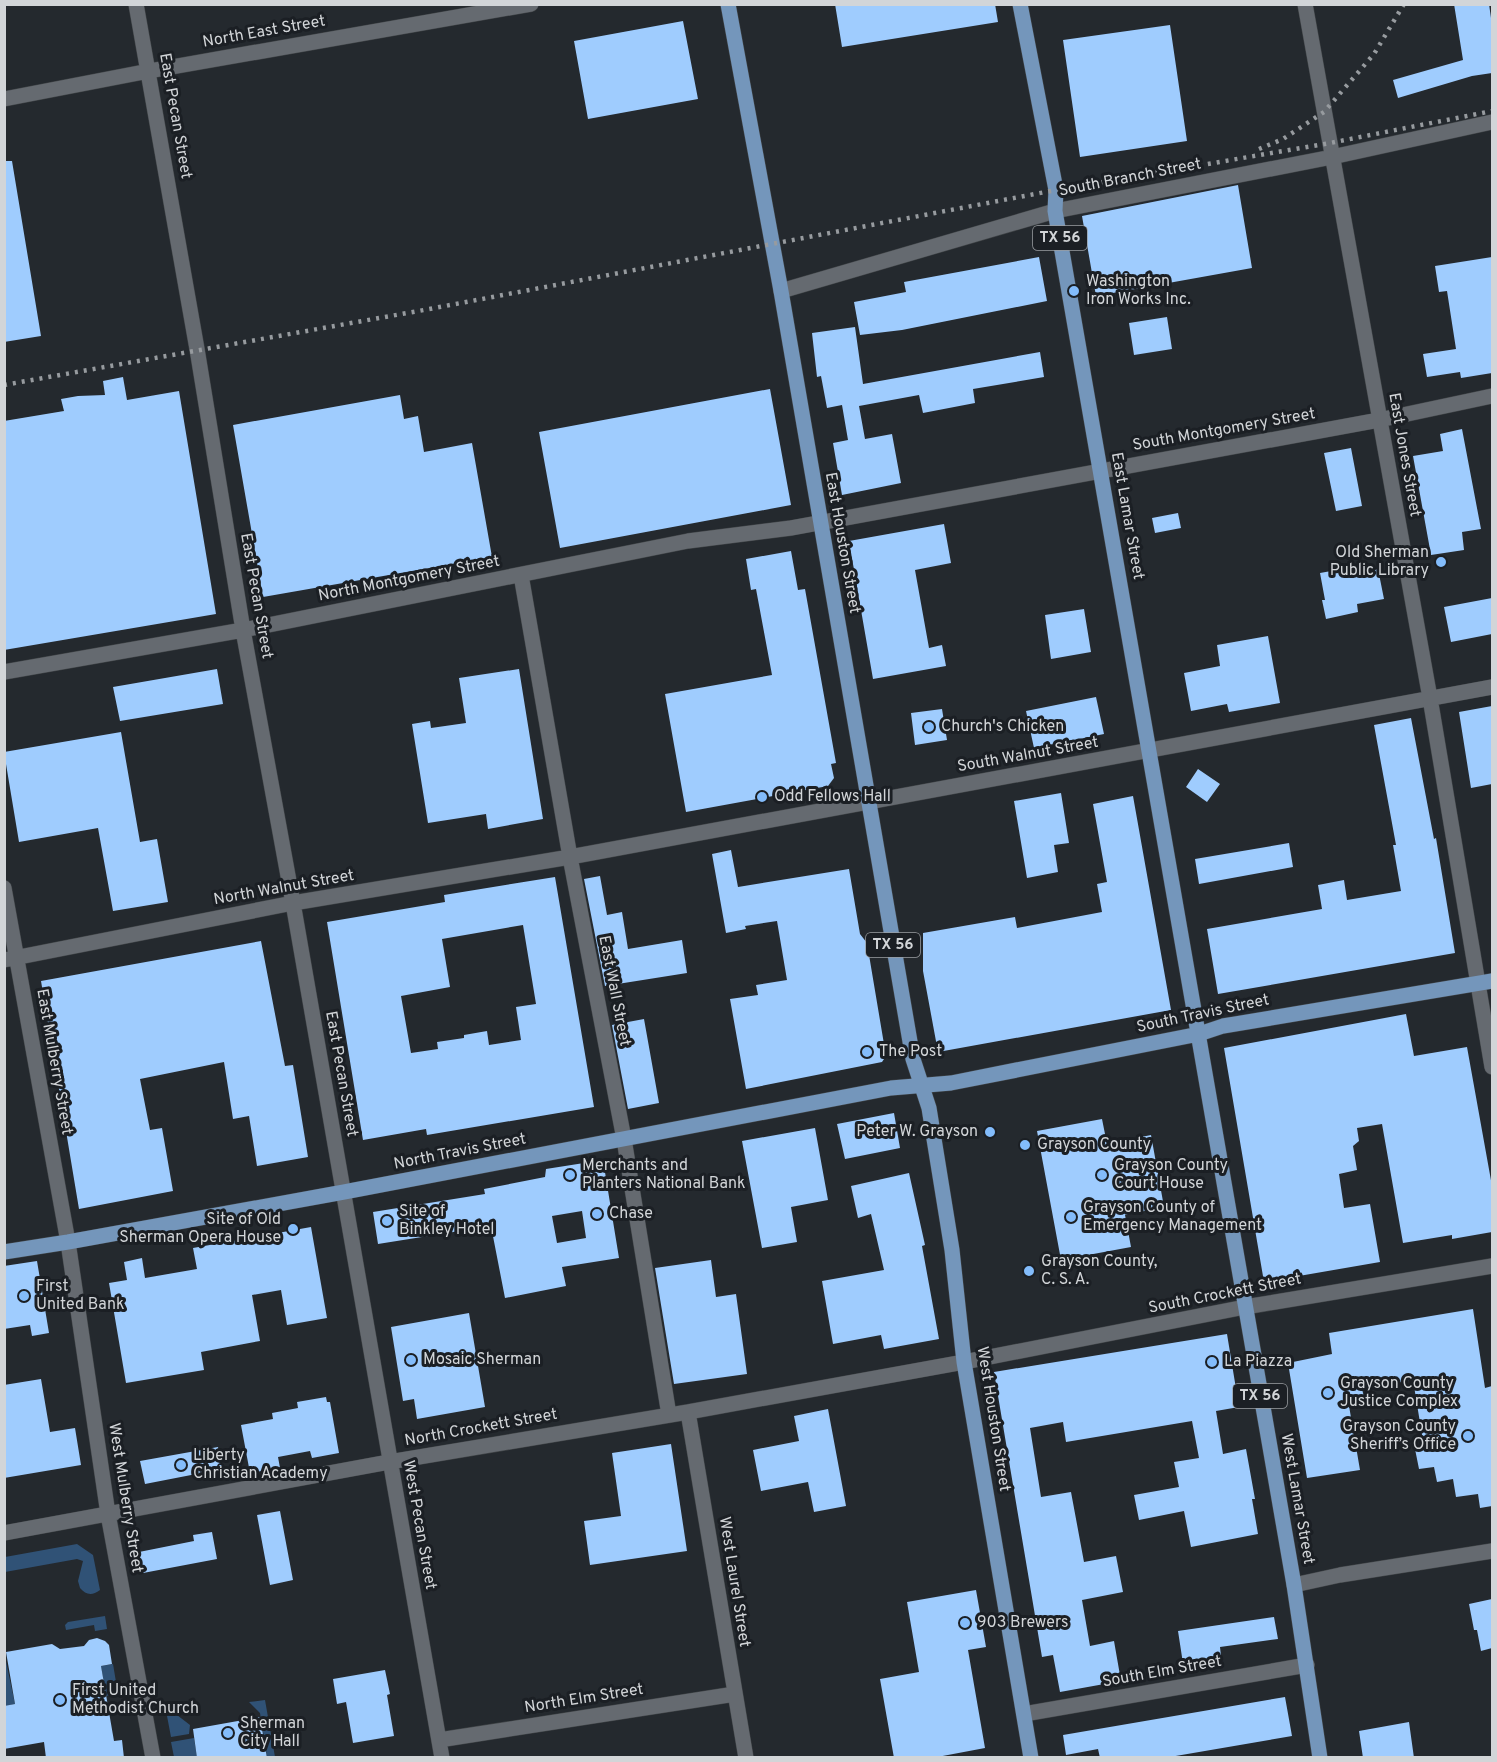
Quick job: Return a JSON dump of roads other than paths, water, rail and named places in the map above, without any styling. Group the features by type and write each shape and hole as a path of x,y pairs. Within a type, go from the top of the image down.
{"main road":[{"name":"East Houston Street","path":"728,4 781,291 912,1059 921,1086"},
{"name":"East Lamar Street","path":"1020,4 1056,190 1055,211 1199,1034"},
{"name":"South Travis Street","path":"921,1086 1199,1034 1223,1026 1486,982"},
{"name":"West Lamar Street","path":"1199,1034 1294,1585 1320,1758"},
{"name":"North Travis Street","path":"4,1252 344,1192 891,1088 921,1086"},
{"name":"West Houston Street","path":"921,1086 928,1108 952,1250 964,1362 1031,1758"}],"street":[{"name":"East Pecan Street","path":"136,4 197,349 243,630 344,1192"},
{"name":"North East Street","path":"4,99 148,71 531,4"},
{"name":"East Jones Street","path":"1305,4 1430,698 1486,982 1492,1066"},
{"name":"South Branch Street","path":"781,291 1055,211 1332,157 1492,122"},
{"name":"South Montgomery Street","path":"820,523 1379,420 1492,396"},
{"name":"North Montgomery Street","path":"4,672 243,630 688,542 820,523"},
{"name":"East Wall Street","path":"521,575 570,857 624,1139 669,1415"},
{"name":"South Walnut Street","path":"570,857 1492,687"},
{"name":"North Walnut Street","path":"11,959 293,903 570,857"},
{"name":"East Mulberry Street","path":"4,888 11,959 68,1242"},
{"name":"West Pecan Street","path":"344,1192 442,1758"},
{"name":"West Mulberry Street","path":"68,1242 108,1514 153,1758"},
{"name":"South Crockett Street","path":"964,1362 1245,1307 1492,1266"},
{"name":"North Crockett Street","path":"4,1533 389,1462 688,1412 964,1362"},
{"name":"West Laurel Street","path":"688,1412 746,1758"},
{"path":"1294,1585 1340,1575 1492,1551"},
{"name":"South Elm Street","path":"1024,1714 1307,1665"},
{"name":"North Elm Street","path":"439,1740 735,1694"}],"railway":[{"path":"1259,149 1283,139 1324,112 1374,54 1404,4"},
{"path":"4,385 424,310 1056,190 1330,143 1492,111"}],"place":[{"name":"Washington Iron Works Inc.","path":"1074,291"},
{"name":"Old Sherman Public Library","path":"1441,562"},
{"name":"Church's Chicken","path":"929,727"},
{"name":"Odd Fellows Hall","path":"762,797"},
{"name":"The Post","path":"867,1052"},
{"name":"Peter W. Grayson","path":"990,1132"},
{"name":"Grayson County","path":"1025,1145"},
{"name":"Merchants and Planters National Bank","path":"570,1175"},
{"name":"Grayson County Court House","path":"1102,1175"},
{"name":"Chase","path":"597,1214"},
{"name":"Grayson County of Emergency Management","path":"1071,1217"},
{"name":"Site of Binkley Hotel","path":"387,1221"},
{"name":"Site of Old Sherman Opera House","path":"293,1229"},
{"name":"Grayson County, C. S. A.","path":"1029,1271"},
{"name":"First United Bank","path":"24,1296"},
{"name":"Mosaic Sherman","path":"411,1360"},
{"name":"La Piazza","path":"1212,1362"},
{"name":"Grayson County Justice Complex","path":"1328,1393"},
{"name":"Grayson County Sheriff’s Office","path":"1468,1436"},
{"name":"Liberty Christian Academy","path":"181,1465"},
{"name":"903 Brewers","path":"965,1623"},
{"name":"First United Methodist Church","path":"60,1700"},
{"name":"Sherman City Hall","path":"228,1733"}]}
